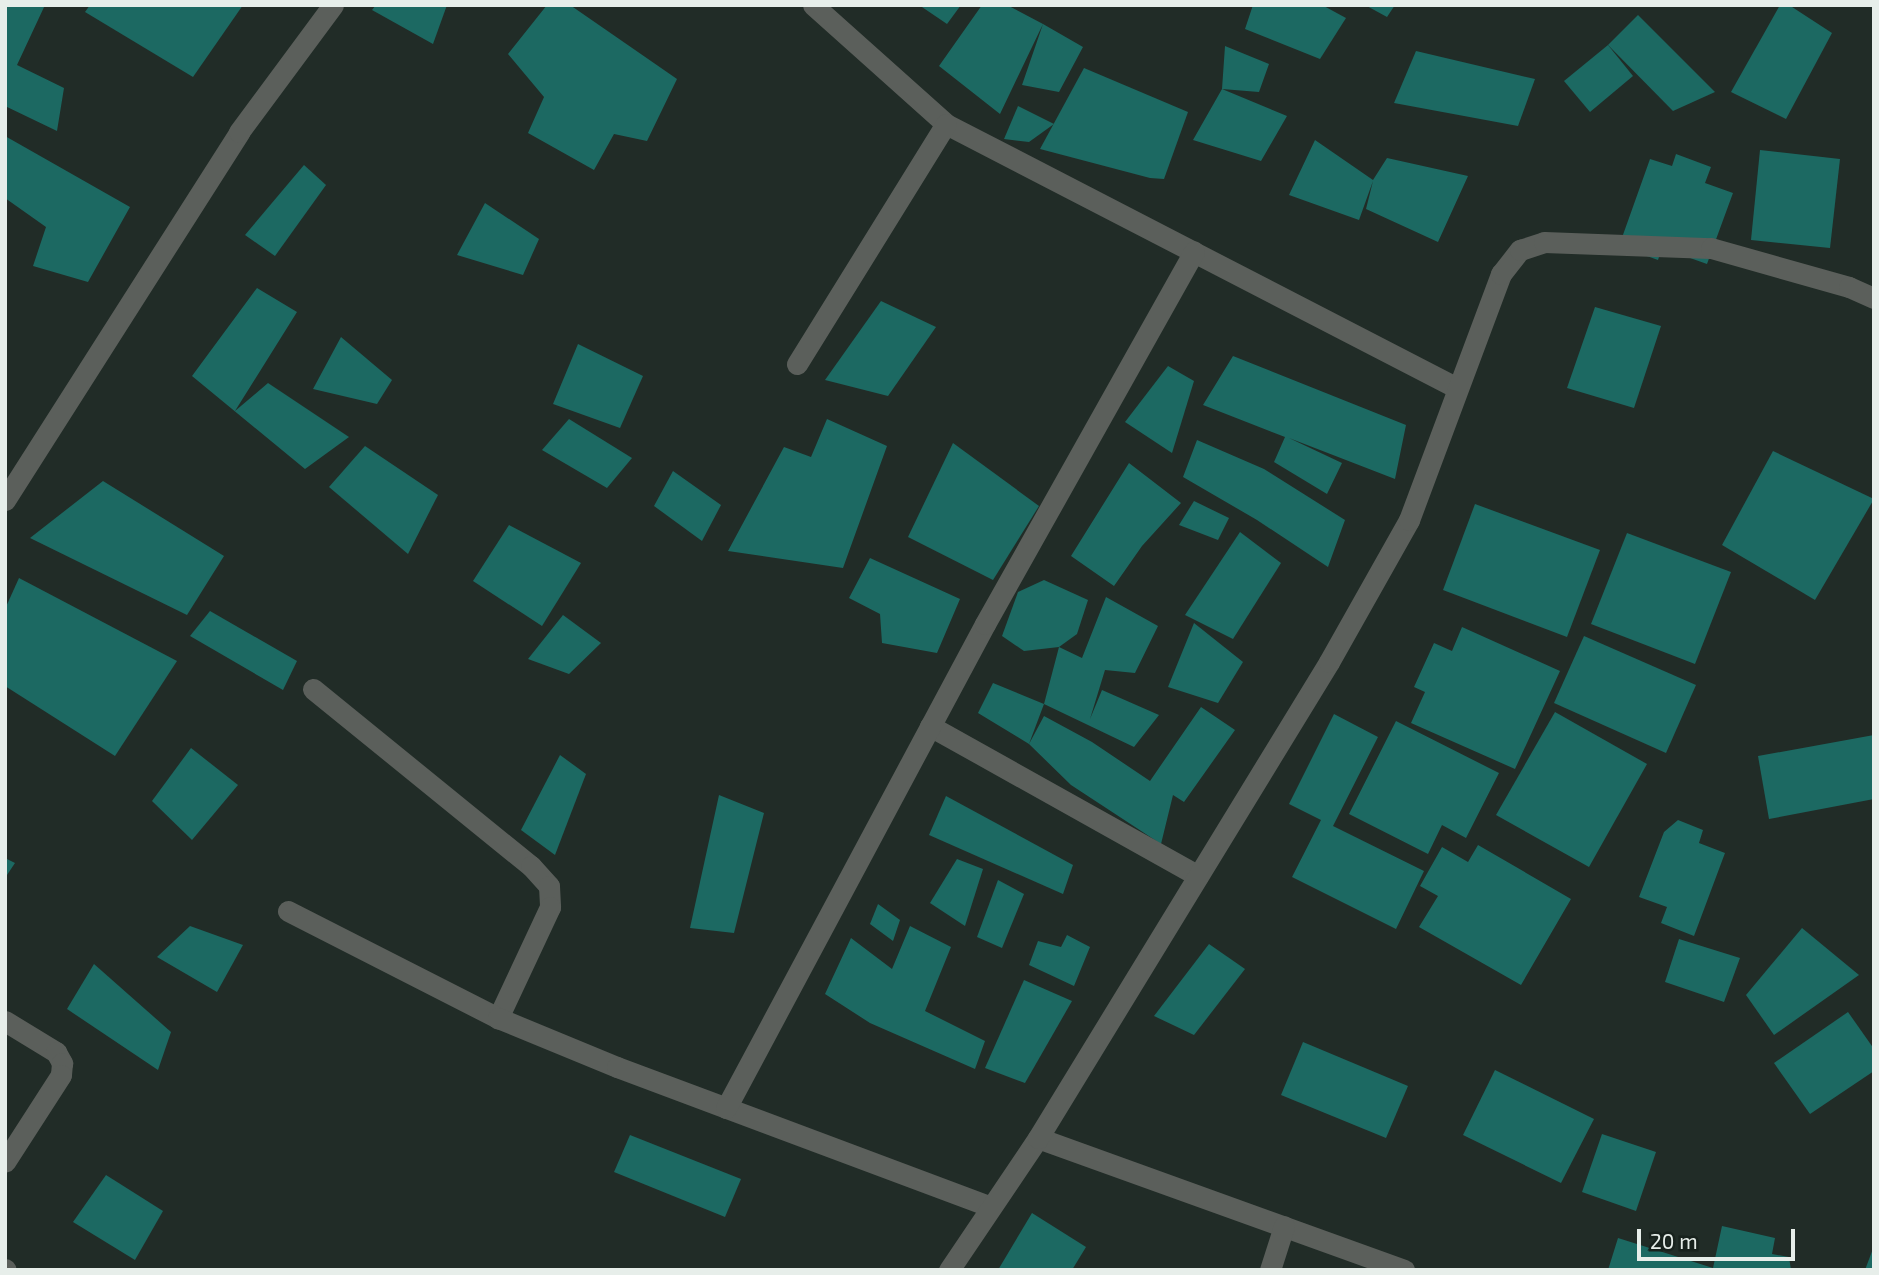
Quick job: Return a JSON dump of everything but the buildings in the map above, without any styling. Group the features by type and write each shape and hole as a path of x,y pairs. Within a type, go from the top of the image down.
{"street":[{"path":"5,500 239,132 332,5"},
{"path":"813,5 946,124 1457,388"},
{"path":"797,364 946,124"},
{"path":"948,1270 1038,1138 1329,662 1409,520 1501,274 1520,250 1544,242 1711,248 1849,287 1874,298"},
{"path":"726,1108 930,726 1194,252"},
{"path":"313,689 531,866 550,886 550,907 498,1018"},
{"path":"930,726 1198,876"},
{"path":"288,911 498,1018 991,1208"},
{"path":"5,1021 55,1052 62,1063 61,1075 5,1162"},
{"path":"1038,1138 1404,1270"},
{"path":"1270,1270 1284,1226"}]}
